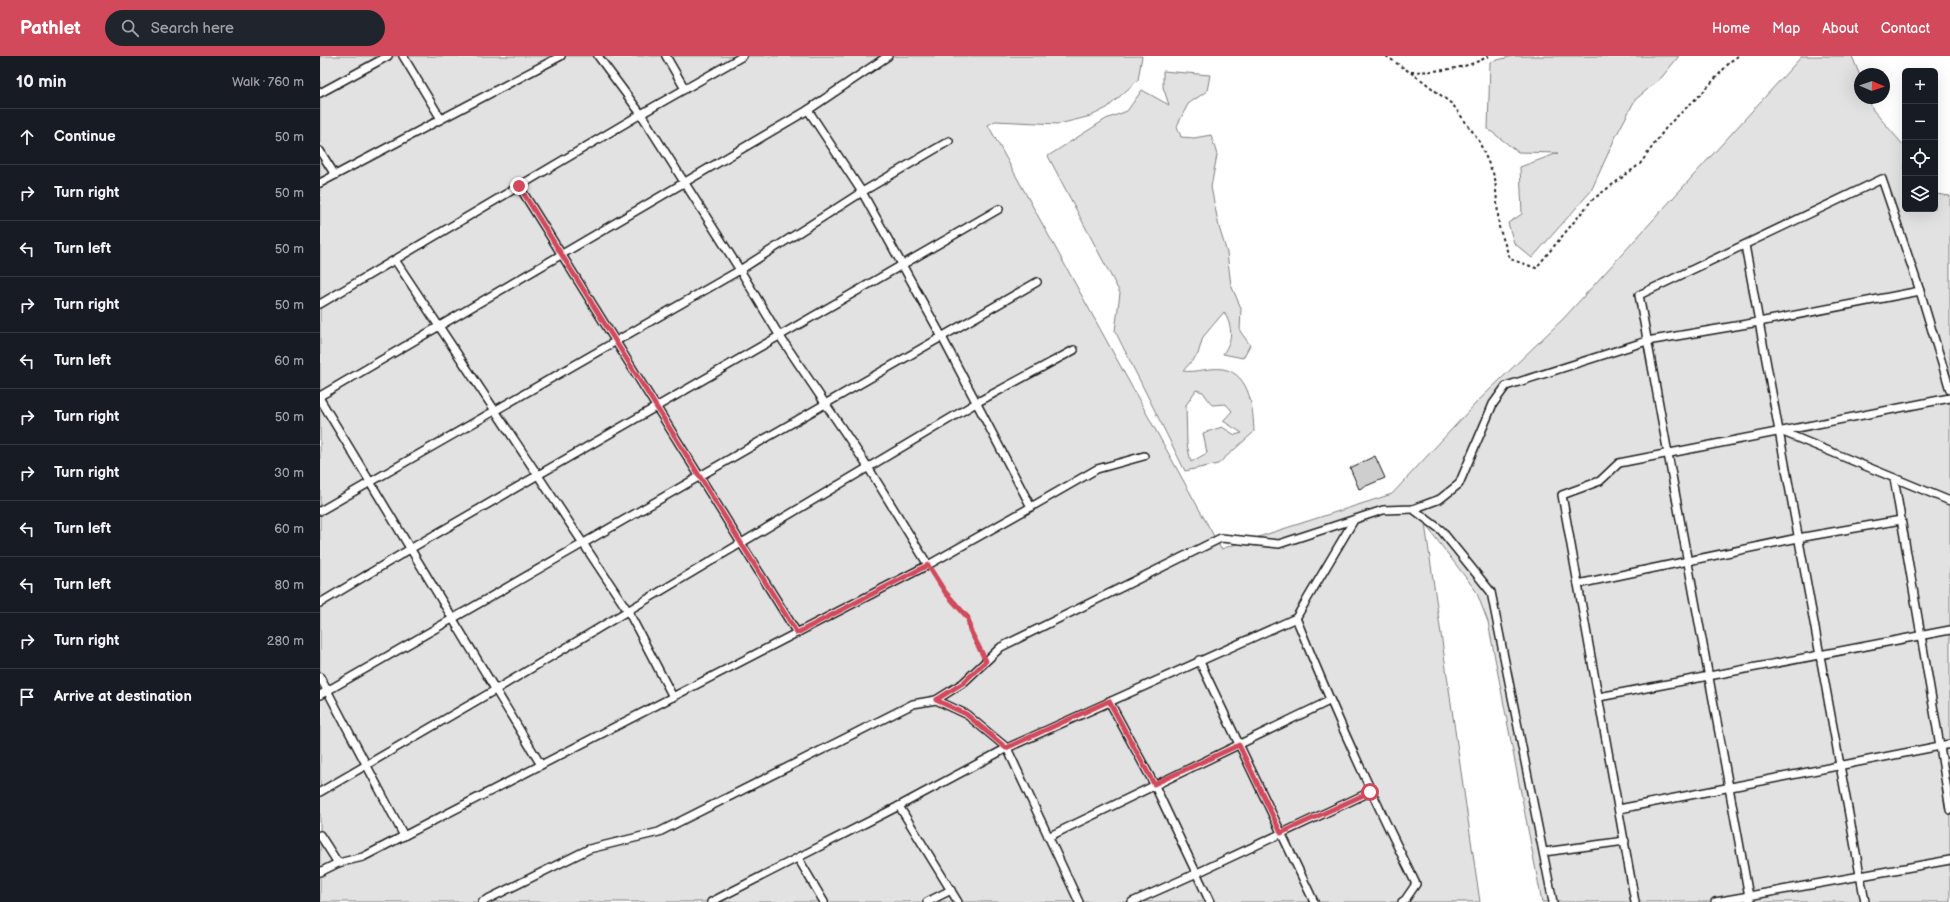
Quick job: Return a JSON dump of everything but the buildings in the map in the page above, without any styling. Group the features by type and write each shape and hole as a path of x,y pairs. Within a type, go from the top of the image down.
{"lane":[{"path":"320,93 388,56"},
{"path":"403,56 441,119"},
{"path":"320,183 561,56"},
{"path":"598,56 641,114 740,270 779,335 823,404 868,467 928,565"},
{"path":"666,56 685,89"},
{"path":"320,304 641,114 743,56"},
{"path":"320,396 684,181 808,110 888,56"},
{"path":"808,110 862,192 942,337 1031,507"},
{"path":"320,511 740,270 862,192 949,141"},
{"path":"320,151 335,175"},
{"path":"1750,899 1639,295 1882,179 1920,291 1950,390"},
{"path":"519,186 797,633"},
{"path":"320,603 410,549 779,335 903,266 999,209"},
{"path":"1745,245 1781,432 1798,538 1864,902"},
{"path":"395,260 628,610 673,697"},
{"path":"320,695 453,620 823,404 1037,282"},
{"path":"482,902 589,849 659,832 913,704 936,700 963,683 1001,647 1221,538 1279,544 1382,510 1414,509 1440,499 1459,484 1493,404 1506,386 1647,340 1759,322 1920,291"},
{"path":"320,792 495,690 976,403 1074,350"},
{"path":"1635,902 1562,495 1600,481 1619,462 1668,454 1950,398"},
{"path":"320,399 541,765"},
{"path":"1781,432 1950,501"},
{"path":"320,872 338,863 363,857 797,633 928,565 1097,469 1144,456"},
{"path":"1894,478 1950,810"},
{"path":"1414,509 1441,530 1491,592 1553,902"},
{"path":"711,902 899,806 1006,748 1199,660 1296,618 1354,520"},
{"path":"1578,584 1798,538 1901,520"},
{"path":"1296,618 1370,792 1416,884 1402,902"},
{"path":"1599,697 1950,630"},
{"path":"1199,660 1314,902"},
{"path":"320,677 404,836"},
{"path":"936,700 966,714 1006,748 1079,902"},
{"path":"1109,701 1154,784 1210,902"},
{"path":"1048,837 1154,784 1330,701"},
{"path":"1619,809 1950,744"},
{"path":"1132,902 1370,792"},
{"path":"899,806 958,902"},
{"path":"320,835 338,863"},
{"path":"1544,852 1624,841"},
{"path":"798,858 824,902"},
{"path":"1715,902 1750,899 1860,876 1950,860"},
{"path":"927,902 952,890"}],"path":[{"path":"1386,56 1410,72 1453,105 1478,139 1495,178 1499,227 1510,259 1536,268 1592,200 1640,164 1668,125 1703,92 1731,61 1738,56"},
{"path":"1410,72 1450,70 1477,63 1489,56"},
{"path":"928,565 945,592 968,618 970,630 986,661"}],"shaded area":[{"path":"320,56 1142,56 1138,80 1107,108 1091,116 1059,124 995,121 988,125 1221,549 1392,494 1477,402 1564,318 1802,56 1852,56 1857,68 1854,68 1854,104 1870,104 1873,110 1902,144 1902,212 1938,212 1938,194 1950,196 1950,902 1542,902 1488,622 1476,591 1425,524 1480,902 320,902"},
{"path":"1513,56 1679,56 1662,77 1635,100 1616,136 1591,191 1532,258 1514,243 1508,223 1522,214 1520,167 1558,153 1518,152 1488,129 1490,62"},
{"path":"1163,71 1210,75 1207,91 1188,104 1177,126 1181,137 1194,138 1211,135 1217,155 1211,187 1219,227 1227,253 1231,285 1241,308 1240,331 1250,345 1243,358 1223,354 1229,343 1231,333 1229,323 1224,312 1203,337 1198,354 1183,371 1223,369 1232,372 1240,378 1249,394 1253,414 1254,432 1218,464 1185,471 1115,331 1120,293 1048,156 1106,119 1127,111 1142,90 1169,105 1163,87","holes":["1196,390 1203,392 1212,405 1226,404 1232,411 1223,421 1242,433 1235,435 1222,427 1203,433 1207,453 1191,462 1187,444 1186,405"]}],"route":[{"path":"519,186 797,633 928,565 945,592 968,618 970,630 986,661 963,683 936,700 966,714 1006,748 1109,701 1154,784 1239,745 1281,833 1370,792"}]}
